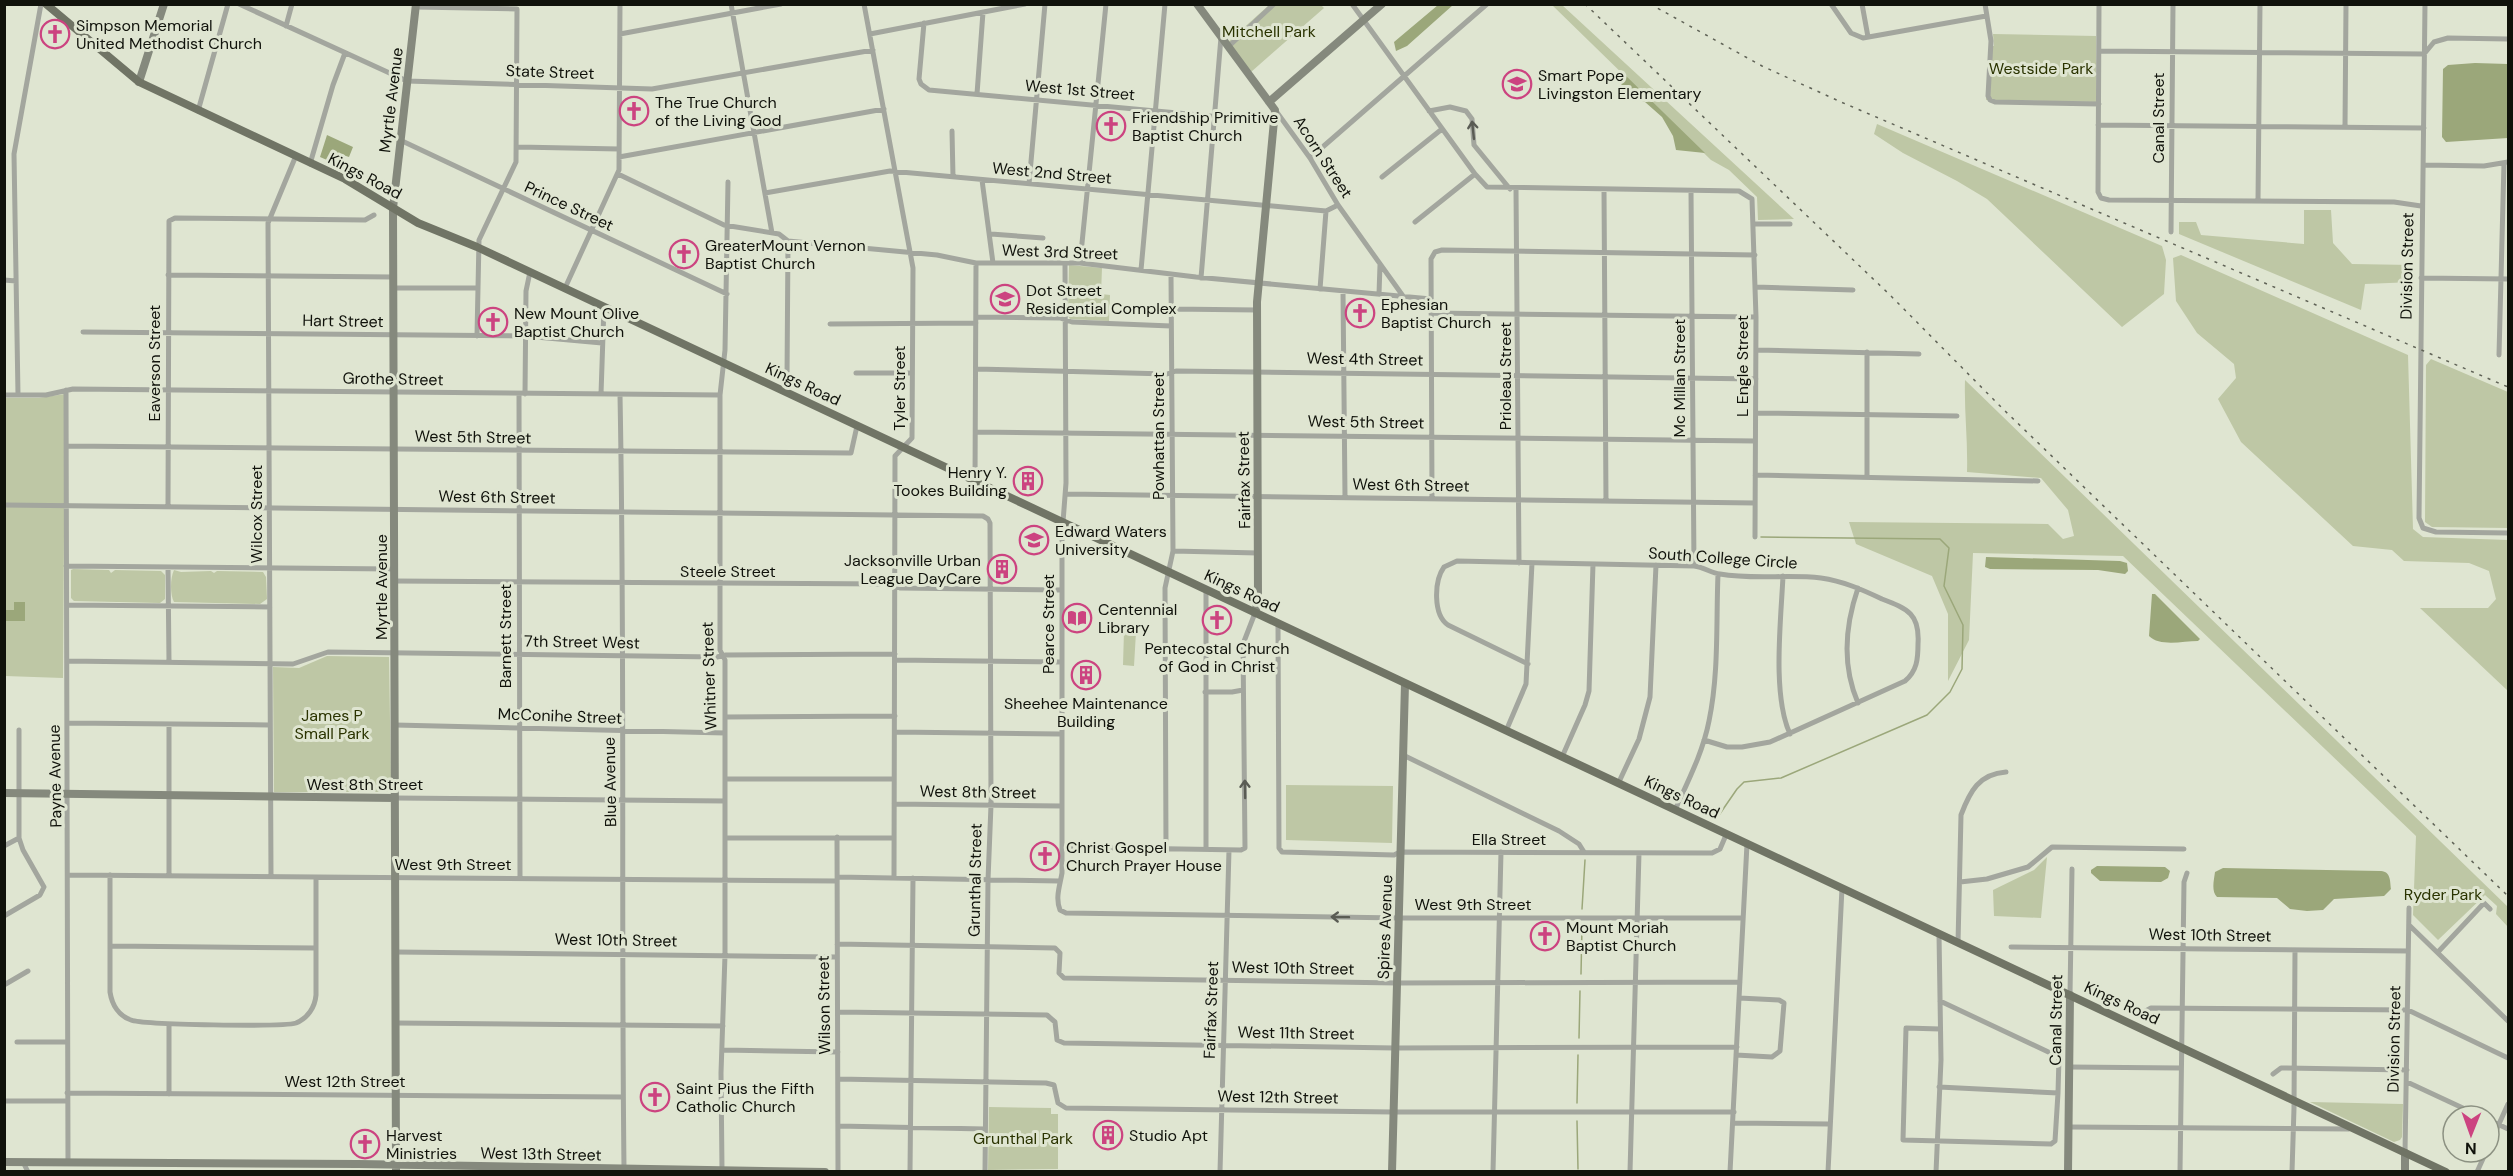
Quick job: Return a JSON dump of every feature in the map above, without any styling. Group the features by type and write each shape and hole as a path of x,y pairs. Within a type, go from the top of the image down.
{"main road":[{"name":"Kings Road","path":"46,4 139,82 357,186 418,223 477,247 604,306 2446,1172"}],"street":[{"path":"18,395 14,163 41,4"},
{"path":"139,82 164,4"},
{"path":"198,111 228,4"},
{"name":"State Street","path":"239,4 407,81 651,89 873,50"},
{"path":"286,26 292,4"},
{"path":"565,288 618,174 620,4"},
{"path":"730,4 772,232"},
{"path":"620,34 781,4"},
{"name":"Tyler Street","path":"864,4 913,268 912,438 896,456 894,878"},
{"path":"870,34 1025,4"},
{"path":"1029,184 1044,4"},
{"path":"1080,263 1106,4"},
{"path":"1141,270 1165,4"},
{"name":"Acorn Street","path":"1197,4 1310,158 1338,205 1403,296"},
{"path":"1228,46 1274,4"},
{"path":"1352,4 1404,77 1432,110 1442,129 1475,174 1487,187 1691,190"},
{"path":"1269,102 1382,4"},
{"path":"1310,158 1487,4"},
{"path":"1831,4 1854,36 1868,37 1986,16"},
{"path":"1862,4 1868,37"},
{"path":"1985,4 1991,41 1988,96 1990,100 1995,102 2099,104"},
{"path":"2099,4 2098,192 2101,198 2109,200 2394,202 2421,206"},
{"name":"Canal Street","path":"2171,231 2173,4"},
{"path":"2258,201 2260,4"},
{"path":"2345,128 2346,4"},
{"name":"Division Street","path":"2425,4 2419,518 2423,528 2436,532 2508,533"},
{"path":"416,6 517,9 518,147 516,162 477,247 477,336"},
{"name":"Myrtle Avenue","path":"396,1168 393,208 416,6"},
{"path":"977,94 983,12"},
{"name":"West 1st Street","path":"924,23 919,74 921,84 929,90 1274,122"},
{"path":"1201,278 1221,37"},
{"path":"2099,51 2424,54 2434,42 2448,38 2508,39"},
{"path":"310,164 333,85 345,53"},
{"path":"1432,110 1456,107 1467,112 1473,123 1474,145 1513,189"},
{"path":"619,157 884,109"},
{"name":"Fairfax Street","path":"1220,1172 1229,850 1245,848 1243,644 1258,600 1257,310 1275,110"},
{"path":"2098,125 2424,128"},
{"path":"1382,177 1442,129"},
{"path":"952,131 953,177"},
{"name":"Prince Street","path":"400,141 727,294"},
{"path":"518,147 619,149"},
{"name":"Wilcox Street","path":"271,876 269,219 295,158"},
{"path":"2424,165 2484,166 2506,162 2505,279 2499,355"},
{"path":"4,163 14,163"},
{"name":"West 2nd Street","path":"765,193 890,171 1326,211"},
{"path":"618,174 727,226"},
{"path":"1415,222 1475,174"},
{"path":"982,180 991,234 993,263"},
{"name":"Whitner Street","path":"722,1170 725,660 720,650 720,395 727,294 728,182"},
{"name":"Prioleau Street","path":"1513,189 1518,313 1519,562"},
{"path":"1604,190 1606,501"},
{"name":"L Engle Street","path":"1691,190 1739,191 1752,199 1756,317 1755,537"},
{"name":"Mc Millan Street","path":"1691,190 1694,566"},
{"path":"1320,289 1326,211 1338,205"},
{"path":"269,219 365,220 374,215"},
{"name":"Eaverson Street","path":"168,506 169,221 175,218 269,219"},
{"path":"1754,224 1790,224"},
{"name":"West 3rd Street","path":"727,226 772,232 788,241 937,255 975,263 1080,263 1201,278 1431,298"},
{"path":"991,234 1043,238"},
{"path":"784,392 788,379 788,241"},
{"path":"1432,499 1431,259 1435,252 1442,250 1755,255"},
{"path":"975,263 975,481"},
{"path":"1379,294 1380,263"},
{"name":"Pearce Street","path":"1060,910 1058,904 1059,882 1062,873 1060,734 1062,590 1066,495 1065,264"},
{"name":"Barnett Street","path":"520,878 518,451 526,291 530,272"},
{"path":"168,275 393,277"},
{"name":"Powhattan Street","path":"1166,849 1164,604 1167,572 1173,552 1171,275"},
{"path":"2421,278 2505,279"},
{"path":"4,280 16,280"},
{"path":"1755,287 1853,290"},
{"path":"393,288 477,288"},
{"path":"1343,291 1345,497"},
{"path":"601,394 604,306"},
{"path":"1171,309 1257,310"},
{"path":"1431,313 1756,317"},
{"path":"830,324 1066,320 1172,326"},
{"name":"Hart Street","path":"83,332 525,336 602,343"},
{"path":"1756,350 1919,354"},
{"path":"1867,352 1867,476"},
{"name":"West 4th Street","path":"976,369 1756,379"},
{"path":"856,373 912,373"},
{"path":"4,395 46,395 66,390"},
{"name":"Grothe Street","path":"66,390 720,395"},
{"name":"Payne Avenue","path":"66,390 68,1162"},
{"name":"Blue Avenue","path":"620,395 624,800 622,879 624,1168"},
{"path":"1756,412 1958,416"},
{"name":"West 5th Street","path":"67,446 851,453 858,426"},
{"name":"West 5th Street","path":"976,432 1755,441"},
{"path":"1755,475 2038,481"},
{"name":"West 6th Street","path":"1066,495 1755,503"},
{"name":"West 6th Street","path":"4,505 983,516 988,519"},
{"name":"Grunthal Street","path":"985,1172 991,805 990,523 988,519"},
{"path":"1173,552 1258,553"},
{"name":"South College Circle","path":"1528,664 1448,626 1440,619 1438,581 1444,567 1457,561 1694,566 1703,567 1718,574 1824,578 1858,588 1903,607 1916,623 1919,632 1916,666 1905,681 1858,703"},
{"path":"1506,731 1525,690 1532,563"},
{"path":"1562,758 1585,705 1588,691 1593,564"},
{"path":"1618,784 1639,739 1647,712 1652,679 1656,565"},
{"path":"66,566 394,569"},
{"path":"168,567 169,662"},
{"path":"1675,810 1697,761 1713,698 1718,574"},
{"path":"1783,576 1779,688 1782,714 1790,734"},
{"name":"Steele Street","path":"394,581 1062,590"},
{"path":"1704,740 1727,747 1756,746 1790,734 1858,703 1847,668 1849,617 1858,588"},
{"path":"1206,590 1204,692 1206,849"},
{"path":"67,605 270,607"},
{"name":"Ella Street","path":"1278,624 1279,848 1281,852 1394,855 1400,852 1712,853 1720,849 1726,835"},
{"name":"7th Street West","path":"67,661 270,664 298,663 328,652 895,657 1062,662"},
{"name":"Spires Avenue","path":"1392,1172 1405,684"},
{"path":"1204,692 1243,690"},
{"path":"725,717 895,716"},
{"path":"68,723 269,725"},
{"path":"169,724 169,875"},
{"name":"McConihe Street","path":"395,725 725,732"},
{"path":"4,915 40,895 44,890 19,838 19,730"},
{"path":"895,732 1060,734"},
{"path":"1403,755 1559,831 1579,844 1584,852"},
{"path":"1958,943 1961,815 1964,806 1983,777 1992,773 2006,772"},
{"path":"725,779 894,778"},
{"name":"West 8th Street","path":"4,793 725,801"},
{"name":"West 8th Street","path":"894,804 1061,806"},
{"name":"Wilson Street","path":"837,837 838,1172"},
{"path":"4,846 19,838"},
{"path":"725,838 894,838"},
{"path":"1730,1172 1747,844"},
{"path":"1062,847 1229,850"},
{"path":"1960,883 1987,879 2028,867 2052,847 2184,849"},
{"path":"1493,1172 1501,852"},
{"path":"1630,1172 1639,853"},
{"name":"Canal Street","path":"2068,1172 2072,869"},
{"path":"2180,1172 2182,948 2184,882 2187,873"},
{"name":"West 9th Street","path":"69,874 725,880 894,878 1059,882"},
{"path":"110,875 111,997 122,1015 140,1023 169,1024 284,1025 298,1022 309,1013 316,994 316,877"},
{"path":"910,1172 913,879"},
{"path":"1827,1172 1842,888"},
{"path":"2438,952 2484,903 2490,909"},
{"name":"Division Street","path":"2405,1172 2409,908"},
{"name":"West 9th Street","path":"1060,910 1066,913 1399,918 1743,918"},
{"path":"2409,925 2508,1021"},
{"path":"1936,1172 1940,1029 1939,934"},
{"name":"West 10th Street","path":"837,944 1057,949 1060,953 1059,975 1064,978 1498,983 1740,982"},
{"path":"111,946 316,948"},
{"name":"West 10th Street","path":"2011,946 2408,951"},
{"path":"2292,1172 2295,950"},
{"name":"West 10th Street","path":"396,952 837,957"},
{"path":"4,985 28,971"},
{"path":"1736,1055 1772,1057 1780,1052 1784,1003 1779,1000 1739,998"},
{"path":"1940,1001 2059,1057 2056,1135 2051,1144 1903,1140 1906,1028 1940,1029"},
{"path":"2142,1013 2151,1008 2408,1010 2508,1058"},
{"name":"West 11th Street","path":"837,1012 1050,1017 1055,1022 1057,1040 1064,1043 1395,1048 1737,1047"},
{"path":"396,1023 723,1026"},
{"path":"169,1024 169,1094"},
{"path":"17,1042 67,1042"},
{"path":"723,1050 838,1052"},
{"path":"2069,1067 2181,1068"},
{"path":"2273,1074 2282,1068 2406,1070"},
{"name":"West 12th Street","path":"838,1079 1050,1083 1056,1089 1058,1103 1066,1108 1393,1112 1734,1112"},
{"path":"2406,1082 2454,1104"},
{"path":"1939,1086 2058,1093"},
{"name":"West 12th Street","path":"67,1093 623,1097"},
{"path":"4,1101 67,1101"},
{"path":"2501,1120 2508,1104"},
{"path":"1733,1123 1829,1124"},
{"path":"838,1126 986,1129"},
{"path":"2069,1126 2353,1128"},
{"name":"West 13th Street","path":"4,1162 68,1162 108,1166 624,1168 825,1172"},
{"path":"23,1162 28,1172"}],"green space":[{"name":"Mitchell Park","path":"1269,5 1321,5 1324,8 1251,72 1228,42"},
{"path":"1552,5 1562,5 1794,219 1758,220 1757,197 1729,170 1711,160"},
{"name":"Westside Park","path":"1993,34 2096,36 2096,102 1986,100 1989,46 1994,46"},
{"path":"1877,124 2162,246 2166,260 2164,294 2122,327 1987,199 1903,153 1874,134"},
{"path":"2304,210 2331,210 2333,243 2352,264 2412,265 2413,282 2365,284 2361,310 2179,234 2179,222 2196,222 2201,235 2304,244"},
{"path":"2181,255 2408,355 2413,529 2423,537 2508,540 2508,691 2420,608 2488,608 2496,599 2489,571 2469,563 2404,561 2392,550 2353,546 2241,442 2218,399 2236,378 2234,364 2197,333 2176,301 2173,258"},
{"path":"1069,265 1102,268 1101,294 1110,295 1109,321 1070,319 1068,316"},
{"path":"2431,359 2508,392 2508,528 2432,527 2425,522 2426,365"},
{"name":"Ryder Park","path":"1965,380 2508,907 2508,927 2496,914 2497,906 2485,895 2438,940 2413,915 2416,836 2123,556 1973,553 1969,640 1948,681 1948,614 1932,576 1856,544 1849,522 2048,524 2063,539 2074,536 2068,510 2041,478 1967,472"},
{"path":"65,394 63,678 5,676 5,398 39,398"},
{"path":"71,570 109,570 111,573 115,570 161,571 165,575 165,599 160,603 74,601 71,598"},
{"path":"174,570 214,573 217,571 263,572 266,577 267,599 260,604 174,602 171,586"},
{"path":"1124,631 1136,632 1134,666 1123,665"},
{"name":"James P Small Park","path":"327,656 389,657 391,785 387,792 274,792 273,667 299,668"},
{"path":"1286,785 1393,786 1392,843 1286,840"},
{"path":"2047,857 2041,918 1994,916 1993,890 2034,870"},
{"path":"2310,1102 2403,1104 2402,1137 2394,1142"},
{"name":"Grunthal Park","path":"989,1107 1051,1108 1051,1114 1058,1114 1058,1169 988,1170"}],"shaded area":[{"path":"1438,5 1453,5 1407,46 1396,51 1394,42"},
{"path":"2508,64 2508,138 2446,142 2442,137 2443,69 2448,65"},
{"path":"1622,72 1705,153 1676,150 1673,136 1662,117 1645,102 1623,96 1620,73"},
{"path":"327,135 353,147 349,157 337,153 327,160 320,157"},
{"path":"1986,557 2120,561 2127,563 2128,571 2125,574 2098,570 1990,569 1985,567"},
{"path":"2152,594 2155,594 2200,639 2172,643 2159,641 2149,636"},
{"path":"14,602 25,602 25,621 5,621 5,610 14,610"},
{"path":"2097,866 2165,867 2170,871 2168,878 2161,882 2100,881 2091,873 2091,870"},
{"path":"2223,868 2381,871 2388,875 2391,889 2384,896 2334,899 2323,910 2290,909 2277,898 2217,897 2213,889 2215,872"}],"waterway":[{"path":"1717,818 1744,782 1781,778 1927,715 1950,692 1962,669 1963,625 1944,586 1949,548 1940,539 1761,537"},
{"path":"1582,909 1585,860"},
{"path":"1581,974 1582,926"},
{"path":"1579,1038 1580,991"},
{"path":"1577,1103 1578,1055"},
{"path":"1577,1121 1578,1169"}],"railway":[{"path":"1585,4 1890,295 2004,410 2508,896"},
{"path":"1650,4 1762,66 1841,102 2508,387"}],"place":[{"name":"Simpson Memorial United Methodist Church","path":"55,34"},
{"name":"Smart Pope Livingston Elementary","path":"1517,84"},
{"name":"The True Church of the Living God","path":"634,111"},
{"name":"Friendship Primitive Baptist Church","path":"1111,126"},
{"name":"GreaterMount Vernon Baptist Church","path":"684,254"},
{"name":"Dot Street Residential Complex","path":"1005,299"},
{"name":"Ephesian Baptist Church","path":"1360,313"},
{"name":"New Mount Olive Baptist Church","path":"493,322"},
{"name":"Henry Y. Tookes Building","path":"1028,481"},
{"name":"Edward Waters University","path":"1034,540"},
{"name":"Jacksonville Urban League DayCare","path":"1002,569"},
{"name":"Centennial Library","path":"1077,618"},
{"name":"Pentecostal Church of God in Christ","path":"1217,620"},
{"name":"Sheehee Maintenance Building","path":"1086,675"},
{"name":"Christ Gospel Church Prayer House","path":"1045,856"},
{"name":"Mount Moriah Baptist Church","path":"1545,936"},
{"name":"Saint Pius the Fifth Catholic Church","path":"655,1097"},
{"name":"Studio Apt","path":"1108,1135"},
{"name":"Harvest Ministries","path":"365,1144"}]}
